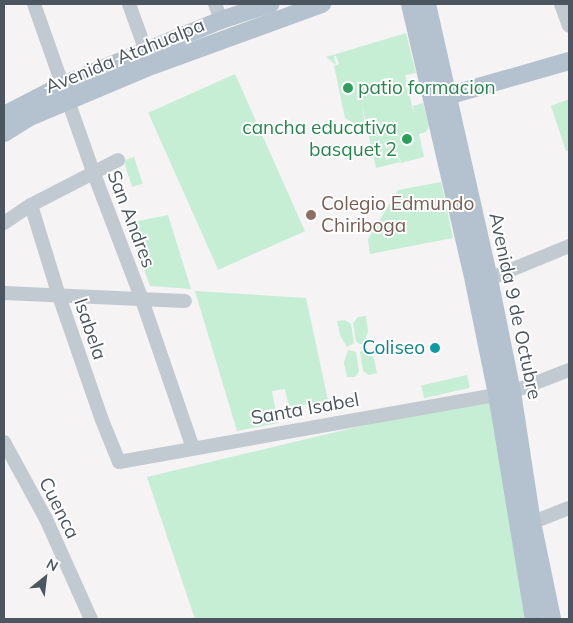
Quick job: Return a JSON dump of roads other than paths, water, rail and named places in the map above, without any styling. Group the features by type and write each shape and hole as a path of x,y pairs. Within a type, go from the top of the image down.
{"main road":[{"name":"Avenida Atahualpa","path":"4,115 62,85 146,51 218,12 270,4"},
{"name":"Avenida Atahualpa","path":"4,133 30,117 69,102 154,64 322,4"},
{"name":"Avenida 9 de Octubre","path":"410,4 474,282 504,393"},
{"name":"Avenida 9 de Octubre","path":"427,4 489,279 504,393 525,525 534,619"},
{"path":"447,96 569,61"},
{"name":"Avenida 9 de Octubre","path":"525,525 552,619"}],"street":[{"name":"San Andres","path":"34,4 94,174 142,300 192,448"},
{"path":"129,4 146,51"},
{"path":"561,4 569,26"},
{"path":"4,223 31,205 118,160"},
{"name":"Isabela","path":"31,205 59,296 102,420 119,462"},
{"path":"489,279 569,246"},
{"path":"4,292 185,301"},
{"name":"Santa Isabel","path":"119,462 504,393 569,370"},
{"name":"Cuenca","path":"4,442 46,519 90,619"},
{"path":"525,525 569,508"}],"place":[{"name":"patio formacion","path":"348,88"},
{"name":"cancha educativa basquet 2","path":"407,139"},
{"name":"Colegio Edmundo Chiriboga","path":"311,215"},
{"name":"Coliseo","path":"435,348"}]}
